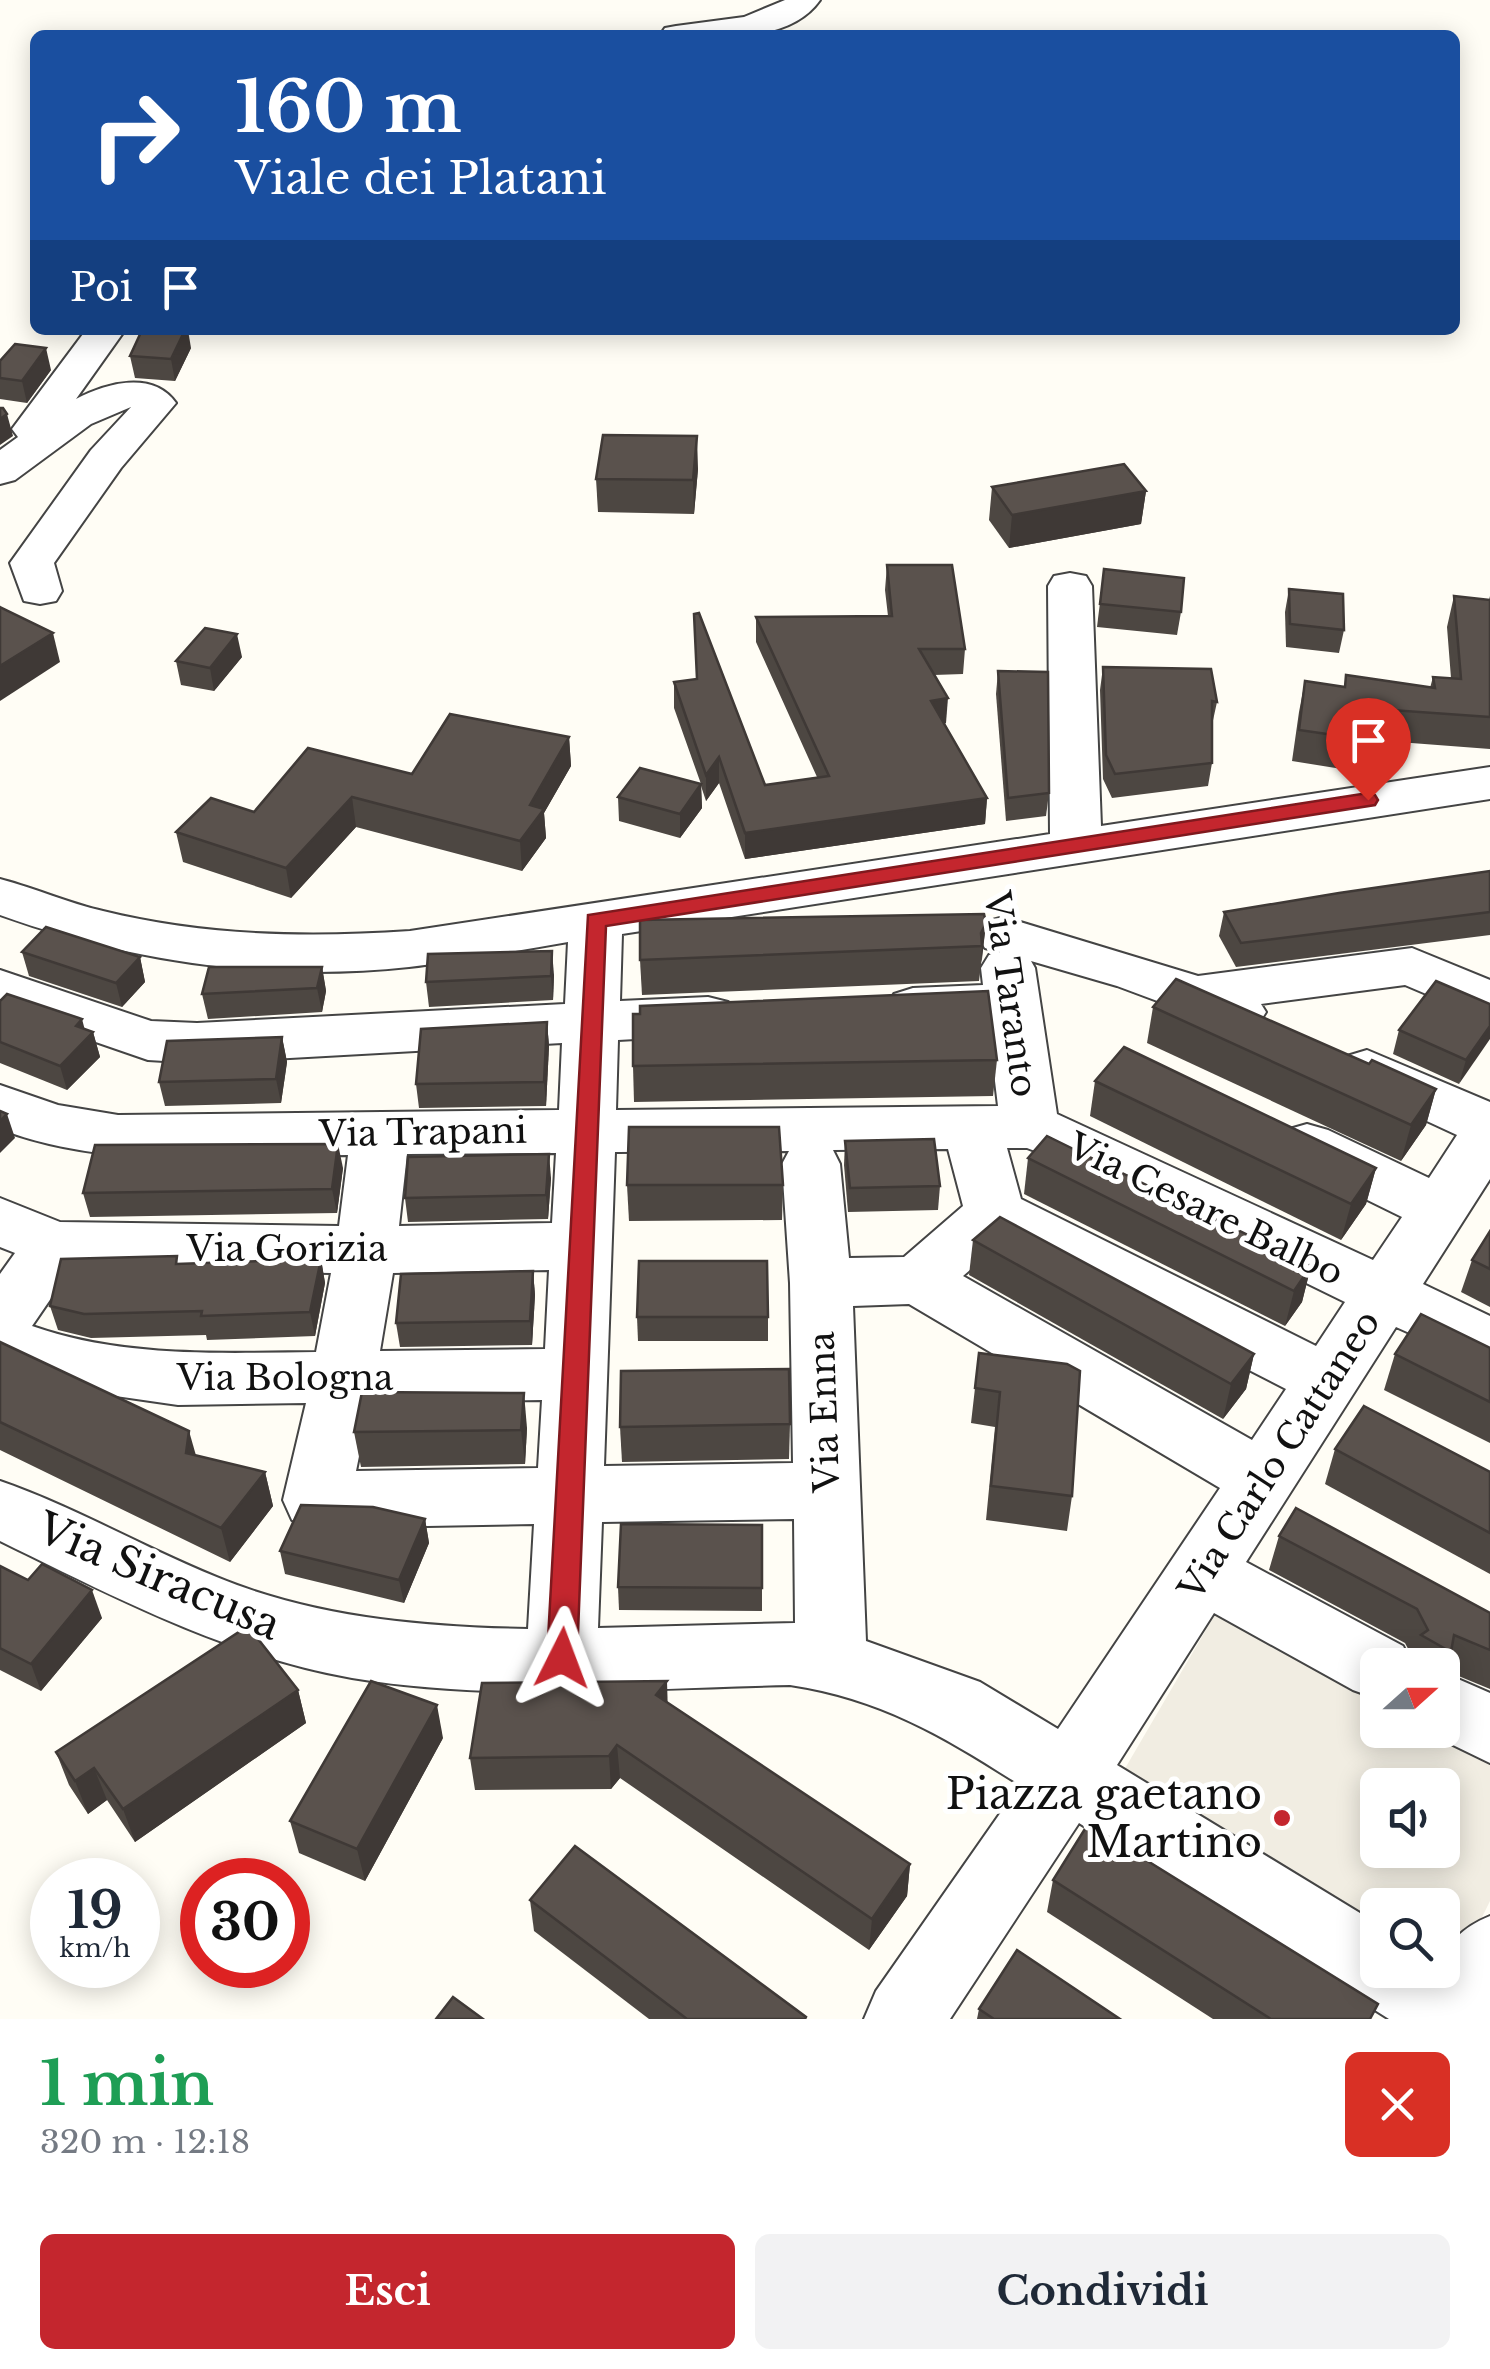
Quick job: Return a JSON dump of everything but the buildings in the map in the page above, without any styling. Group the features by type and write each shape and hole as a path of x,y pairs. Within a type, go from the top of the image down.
{"street":[{"path":"714,30 774,17 805,0"},
{"path":"13,461 102,335"},
{"path":"13,461 103,399 133,393 150,397 156,403 106,459 32,563 40,591"},
{"path":"1070,586 1076,848"},
{"path":"0,896 48,915 163,943 250,955 344,955 410,949 1490,783"},
{"name":"Via Taranto","path":"991,861 1012,1004 994,1213"},
{"path":"0,958 48,915"},
{"path":"562,1658 596,920"},
{"path":"1004,935 1201,994 1489,1134"},
{"path":"1201,994 1412,966 1490,1002"},
{"path":"0,989 148,1040 197,1043 762,1014"},
{"path":"858,1010 1012,1004"},
{"name":"Via Trapani","path":"0,1106 36,1122 76,1132 118,1136 1001,1128"},
{"path":"1260,1123 1440,1209"},
{"name":"Via Cesare Balbo","path":"1001,1128 1066,1140 1490,1344"},
{"path":"380,1133 368,1250 345,1378 316,1500 826,1490"},
{"name":"Via Carlo Cattaneo","path":"904,2019 1068,1777 1489,1134"},
{"name":"Via Enna","path":"811,1164 821,1283 831,1660"},
{"path":"918,1280 994,1213 1328,1380"},
{"name":"Via Gorizia","path":"0,1221 54,1245 368,1250 580,1246"},
{"path":"0,1322 54,1245"},
{"path":"821,1283 918,1280 1262,1479"},
{"name":"Via Bologna","path":"0,1340 67,1364 178,1379 575,1374"},
{"name":"Via Siracusa","path":"0,1509 199,1603 290,1632 373,1650 444,1657 790,1654 831,1660 955,1704 1360,1957"},
{"path":"1202,1572 1360,1658"},
{"path":"1460,1714 1490,1730"},
{"name":"Via Siracusa","path":"1430,1988 1467,2002"}],"shaded area":[{"name":"Piazza gaetano Martino","path":"1224,1599 1360,1675 1360,1748 1460,1748 1460,1737 1490,1749 1490,1901 1460,1962 1460,1888 1360,1888 1360,1923 1120,1777"}],"place":[{"name":"Piazza gaetano Martino","path":"1282,1818"}],"route":[{"path":"562,1658 596,920 1368,800"}]}
